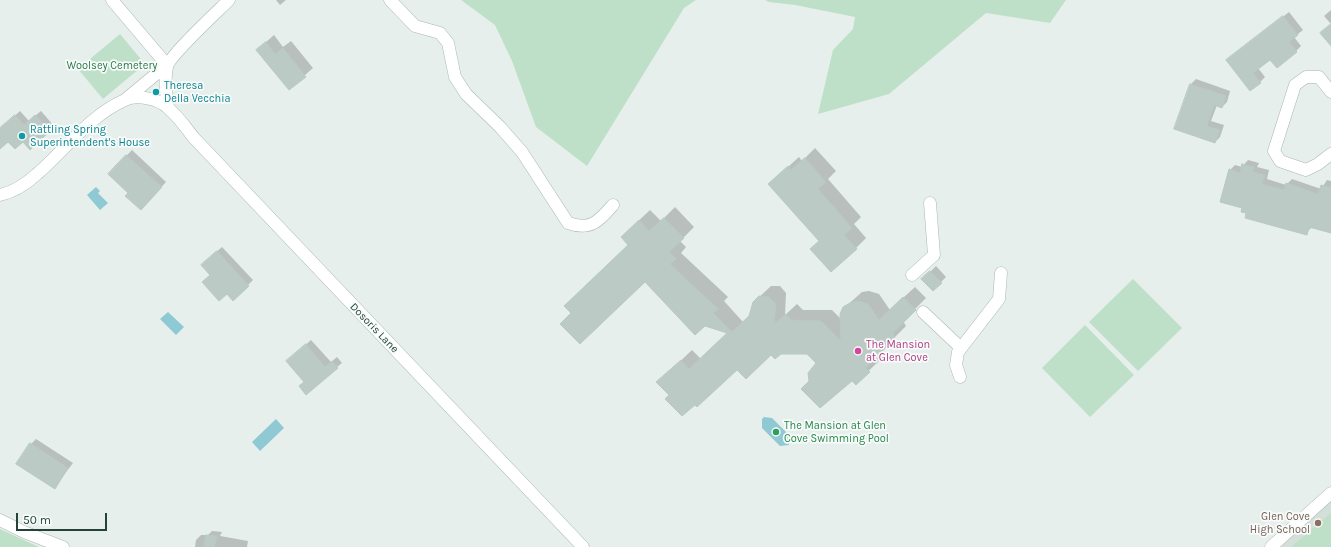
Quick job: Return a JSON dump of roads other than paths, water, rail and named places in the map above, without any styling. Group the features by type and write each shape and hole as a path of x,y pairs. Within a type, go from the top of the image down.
{"street":[{"path":"112,0 167,65 166,95 168,107"},
{"path":"0,195 15,190 37,175 72,140 102,114 126,99 167,65 200,27 229,0"},
{"path":"390,0 415,26 440,33 448,43 455,77 466,94 500,127 522,152 560,214 568,223 578,227 589,226 600,219 613,205"},
{"path":"1331,92 1319,76 1306,77 1295,85 1274,151 1280,161 1306,170 1318,164 1331,154"},
{"path":"126,99 148,98 168,107"},
{"name":"Dosoris Lane","path":"168,107 194,138 583,547"},
{"path":"912,275 934,255 930,203"},
{"path":"960,377 956,366 960,348 999,299 1001,273"},
{"path":"923,312 960,348"},
{"path":"1271,547 1331,493"},
{"path":"0,520 24,532 63,547"}],"water":[{"path":"96,187 100,191 98,193 108,203 100,210 87,195"},
{"path":"168,312 184,327 176,335 160,319"},
{"name":"The Mansion at Glen Cove Swimming Pool","path":"764,417 772,418 790,436 789,445 780,446 762,428 762,419"},
{"path":"276,419 284,428 260,451 252,442"}],"place":[{"name":"Theresa Della Vecchia","path":"156,92"},
{"name":"Rattling Spring Superintendent's House","path":"22,136"},
{"name":"The Mansion at Glen Cove","path":"858,351"},
{"name":"The Mansion at Glen Cove Swimming Pool","path":"776,432"},
{"name":"Glen Cove High School","path":"1318,523"}],"park label":[{"name":"Woolsey Cemetery","path":"112,66"}]}
